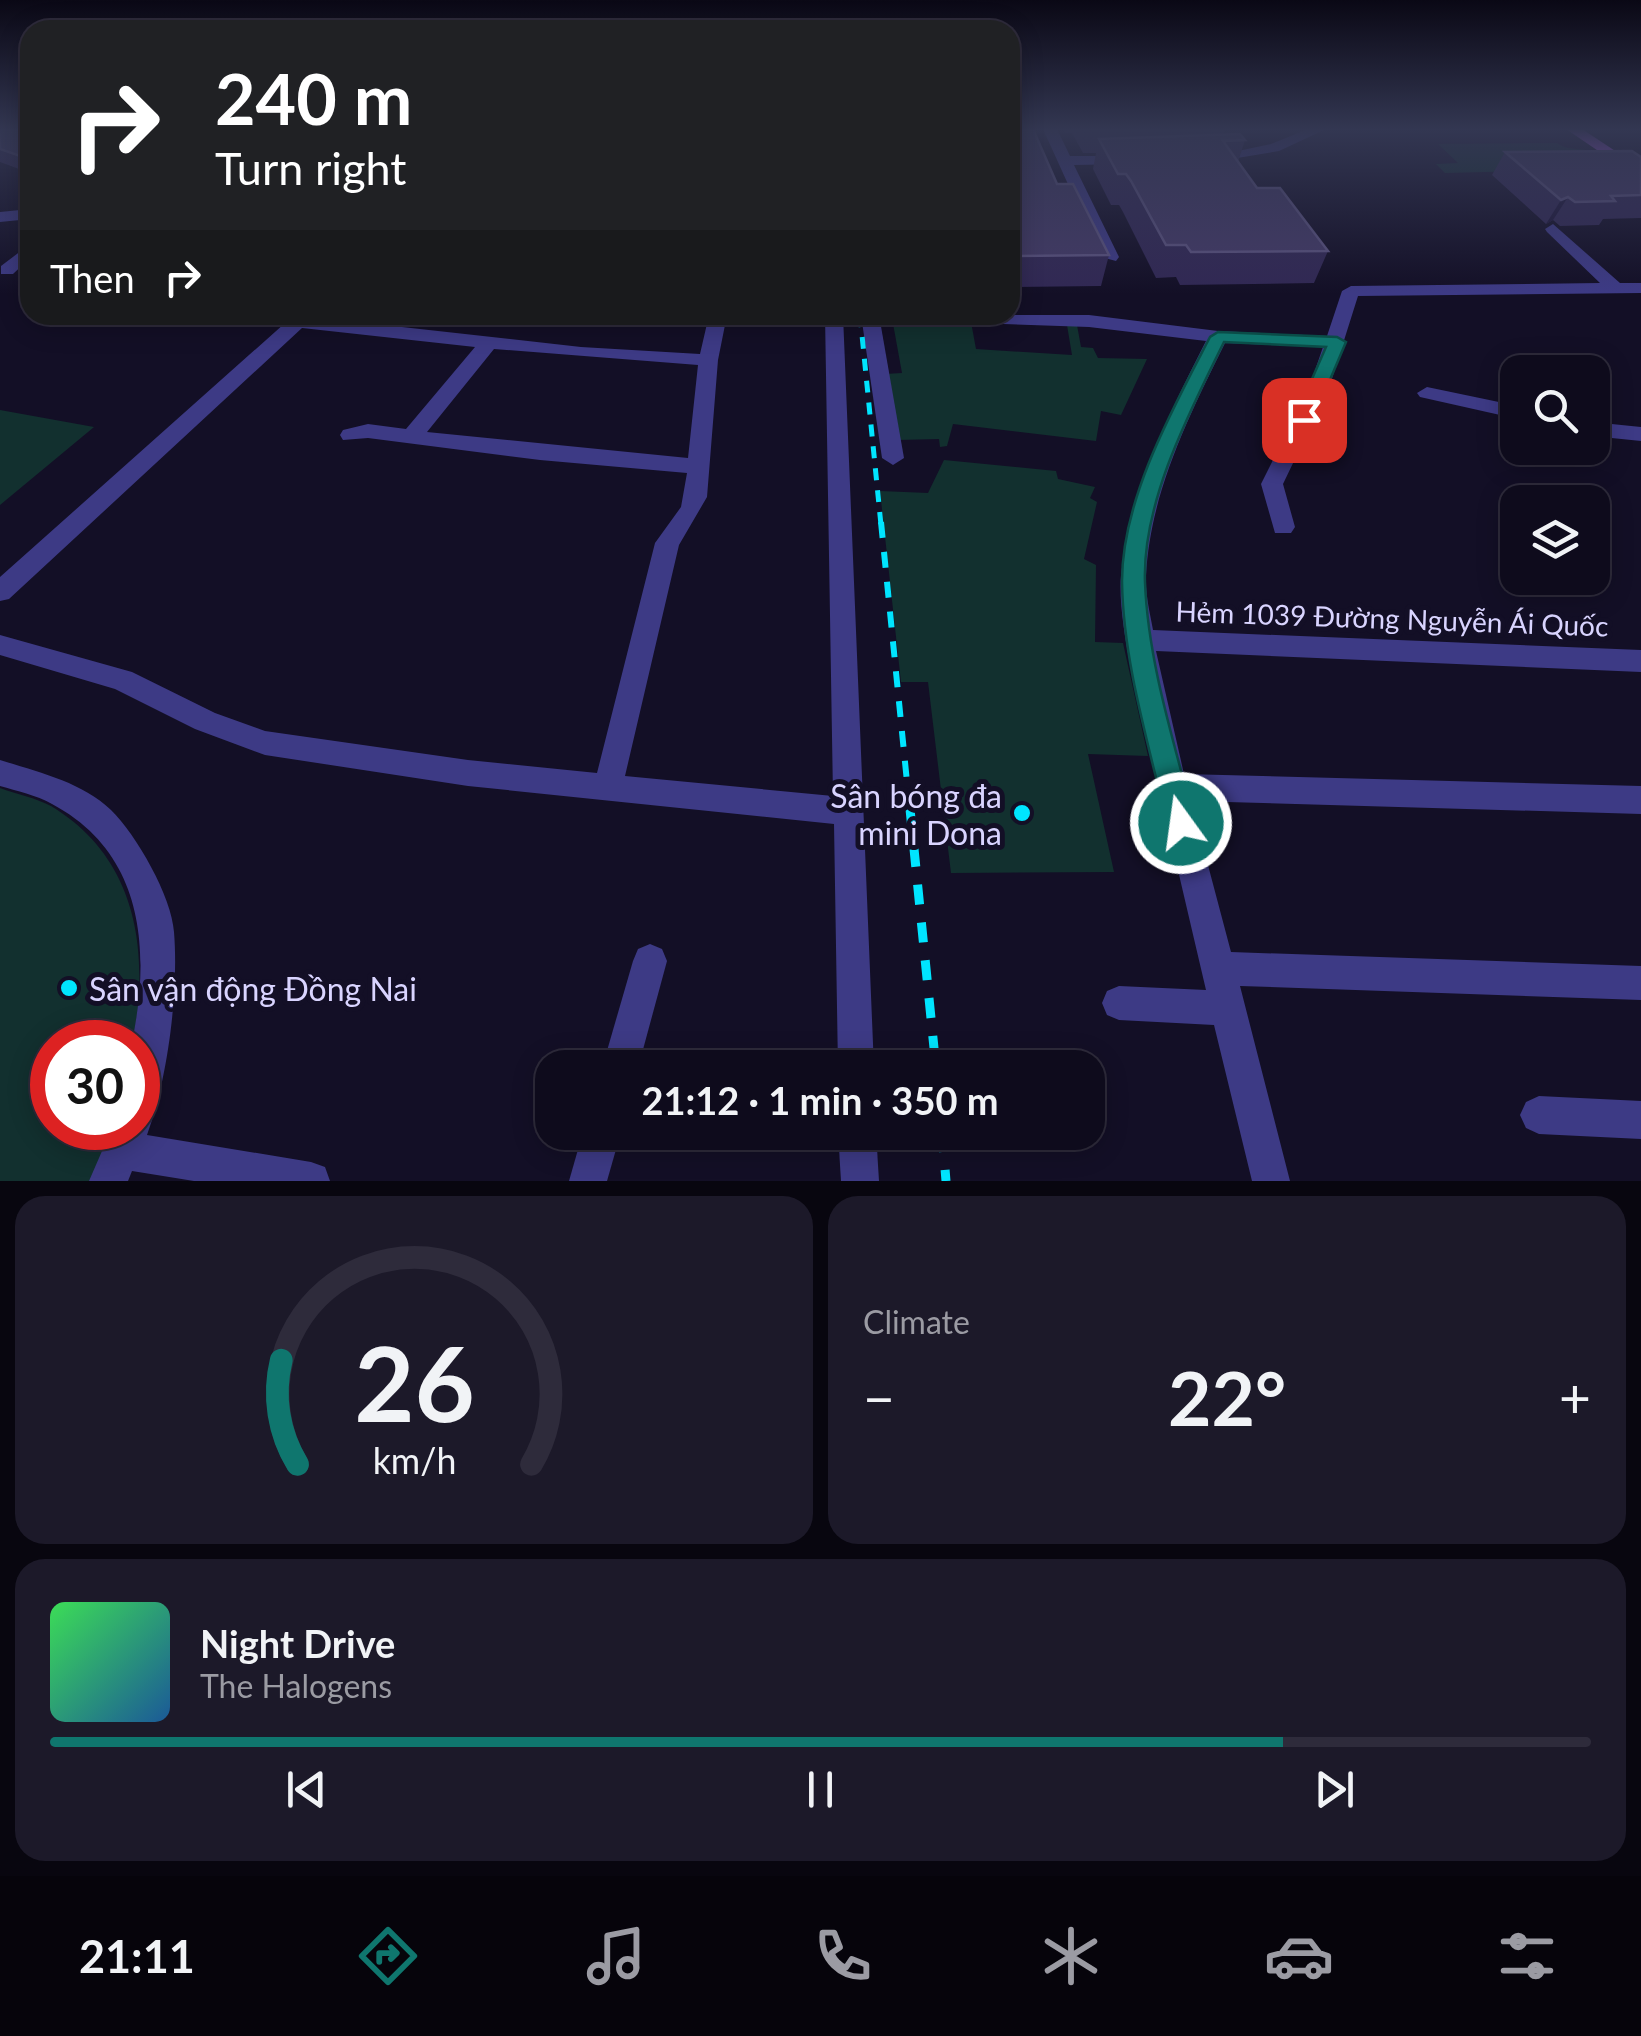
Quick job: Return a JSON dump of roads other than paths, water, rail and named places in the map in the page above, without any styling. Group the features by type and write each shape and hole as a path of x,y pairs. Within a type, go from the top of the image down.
{"street":[{"path":"1076,184 1110,256"},
{"path":"1553,230 1616,289"},
{"path":"8,270 20,258"},
{"path":"1283,527 1272,484 1337,342 1349,295 1358,289 1641,288"},
{"path":"1020,319 1088,321 1218,337 1337,342"},
{"path":"0,592 294,325"},
{"path":"352,325 488,344 708,360"},
{"path":"608,786 667,543 692,509 708,360 716,325"},
{"path":"834,325 856,1050"},
{"path":"872,325 894,458"},
{"path":"1218,337 1180,411 1153,481 1139,535 1134,580 1141,640 1172,787 1271,1181"},
{"path":"410,438 488,344"},
{"path":"1427,393 1500,409"},
{"path":"1610,431 1641,434"},
{"path":"351,435 368,432 697,466"},
{"name":"Hẻm 1039 Đường Nguyễn Ái Quốc","path":"1141,640 1641,661"},
{"path":"0,645 122,680 206,721 266,743 468,773 851,812"},
{"path":"0,773 59,792 98,818 125,849 158,930 154,1020"},
{"path":"1172,787 1641,800"},
{"path":"625,1050 650,961"},
{"path":"1218,968 1641,983"},
{"path":"1118,1003 1227,1008"},
{"path":"1539,1115 1641,1120"},
{"path":"588,1181 597,1150"},
{"path":"858,1150 860,1181"},
{"path":"121,1153 311,1181"}],"railway":[{"path":"861,325 881,525"},
{"path":"881,522 910,812"},
{"path":"910,809 934,1050"},
{"path":"943,1150 946,1181"}],"place":[{"name":"Sân bóng đa mini Dona","path":"1022,813"},
{"name":"Sân vận động Đồng Nai","path":"69,988"}]}
